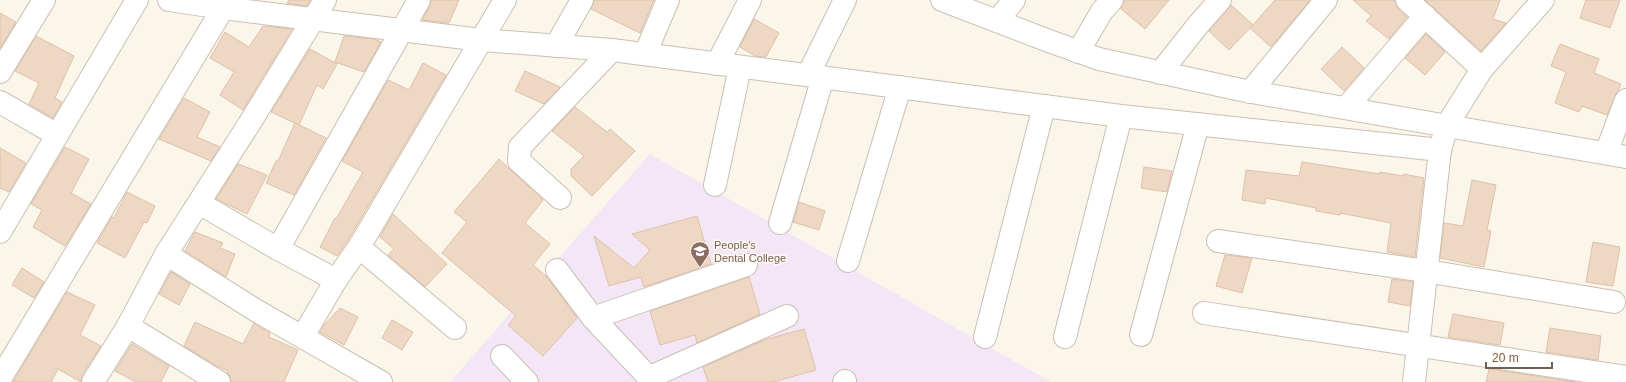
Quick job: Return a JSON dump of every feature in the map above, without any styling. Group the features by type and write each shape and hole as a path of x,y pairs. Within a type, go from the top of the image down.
{"street":[{"path":"0,72 44,0"},
{"path":"0,232 137,0"},
{"path":"168,0 226,4 313,19 481,40 645,54 1120,116 1440,150"},
{"path":"93,382 128,326 166,254 325,0"},
{"path":"278,249 419,0"},
{"path":"303,336 336,280 359,247 505,0"},
{"path":"556,46 582,0"},
{"path":"645,54 668,0"},
{"path":"717,64 750,0"},
{"path":"780,223 816,76 845,0"},
{"path":"998,21 1014,0"},
{"path":"1078,52 1102,11 1112,0"},
{"path":"1160,73 1220,0"},
{"path":"1250,92 1326,0"},
{"path":"1414,382 1440,150 1447,125 1482,69 1543,0"},
{"path":"946,1 1099,59 1250,92 1616,155 1626,100"},
{"path":"0,379 226,4"},
{"path":"1346,108 1422,7 1482,69"},
{"path":"560,198 519,161 520,147 612,50"},
{"path":"715,185 740,66"},
{"path":"848,262 900,87"},
{"path":"0,102 57,135"},
{"path":"985,337 1044,106"},
{"path":"1065,337 1120,116"},
{"path":"1141,335 1198,124"},
{"path":"199,203 278,249 336,280"},
{"path":"1218,241 1426,271 1614,302"},
{"path":"359,247 455,328"},
{"path":"166,254 257,310 381,382"},
{"path":"593,318 746,265"},
{"path":"557,270 593,318 650,380 787,316"},
{"path":"1204,313 1626,377"},
{"path":"128,326 219,382"},
{"path":"502,356 526,382"}],"shaded area":[{"name":"People's Dental College","path":"650,154 1051,382 450,382"}],"building":[{"path":"289,0 310,0 307,6 287,3"},
{"path":"431,0 459,0 449,23 422,20 430,6"},
{"path":"594,0 654,0 640,33 591,9"},
{"path":"1124,0 1169,0 1145,29 1121,9"},
{"path":"1275,0 1310,0 1271,47 1250,28"},
{"path":"1353,0 1395,0 1398,9 1407,17 1389,39 1366,21 1371,16"},
{"path":"1425,0 1500,0 1493,19 1506,23 1481,51"},
{"path":"1586,0 1620,0 1610,28 1580,18"},
{"path":"1231,5 1253,25 1229,50 1209,31"},
{"path":"0,13 16,22 0,48"},
{"path":"754,19 779,33 766,57 755,56 740,47"},
{"path":"263,26 292,29 243,110 220,95 234,72 210,58 225,32 249,47"},
{"path":"1426,34 1445,52 1425,75 1405,58"},
{"path":"36,36 74,56 55,98 62,102 53,118 29,104 39,83 15,71"},
{"path":"344,36 374,39 381,42 364,72 335,62"},
{"path":"1560,44 1599,59 1594,73 1621,84 1607,115 1582,106 1579,112 1555,103 1566,72 1551,66"},
{"path":"1342,47 1364,68 1344,91 1321,69"},
{"path":"310,49 337,64 323,89 317,85 299,125 271,112"},
{"path":"423,63 446,75 337,256 320,247 335,218 336,219 363,172 342,161 388,80 409,90"},
{"path":"525,71 560,87 544,104 515,91"},
{"path":"184,98 210,112 197,137 220,147 211,161 159,139"},
{"path":"575,107 607,132 610,129 635,151 592,196 571,176 571,169 584,156 552,131"},
{"path":"295,123 326,138 294,195 266,183 276,161 278,161"},
{"path":"65,147 89,159 71,193 91,204 65,246 33,227 42,210 31,204"},
{"path":"0,148 26,163 9,192 0,188"},
{"path":"499,159 543,200 525,223 550,244 533,265 547,277 577,318 543,356 508,325 516,316 442,253 467,222 454,212"},
{"path":"1302,162 1380,174 1380,172 1403,176 1404,174 1424,178 1415,257 1387,252 1391,223 1340,213 1340,215 1316,211 1316,208 1266,198 1265,204 1242,200 1246,170 1299,176"},
{"path":"238,164 267,175 247,214 216,199"},
{"path":"1144,167 1172,171 1167,192 1141,188"},
{"path":"1472,180 1496,185 1487,230 1491,231 1484,267 1440,258 1444,223 1463,226"},
{"path":"127,192 155,206 147,223 144,222 125,258 97,243 112,217 114,218"},
{"path":"799,202 825,211 819,230 793,222"},
{"path":"393,214 447,264 425,287 388,255 394,249 380,237"},
{"path":"697,216 711,264 644,287 641,277 609,286 594,236 634,268 650,250 632,234"},
{"path":"195,232 223,243 220,248 235,254 226,277 185,251"},
{"path":"1593,242 1620,247 1613,286 1586,282"},
{"path":"1225,255 1252,258 1242,293 1216,286"},
{"path":"22,268 44,282 34,298 12,285"},
{"path":"171,272 190,284 179,305 159,294"},
{"path":"749,277 760,314 697,343 695,335 660,345 650,311"},
{"path":"1392,279 1413,282 1410,306 1388,302"},
{"path":"67,292 95,305 80,335 101,346 82,375 81,382 58,369 51,382 13,382"},
{"path":"340,308 358,317 344,345 320,332 325,324"},
{"path":"1453,314 1504,323 1500,345 1448,337"},
{"path":"392,320 413,332 402,350 382,338"},
{"path":"195,322 243,344 254,323 270,333 269,337 298,350 284,382 231,382 230,376 227,373 228,371 184,346"},
{"path":"1550,328 1601,336 1598,360 1546,352"},
{"path":"804,329 816,370 773,382 708,382 703,367 767,339"},
{"path":"132,344 169,366 161,382 136,382 115,371"},
{"path":"1489,369 1576,382 1486,382"}],"place":[{"name":"People's Dental College","path":"700,268"}]}
